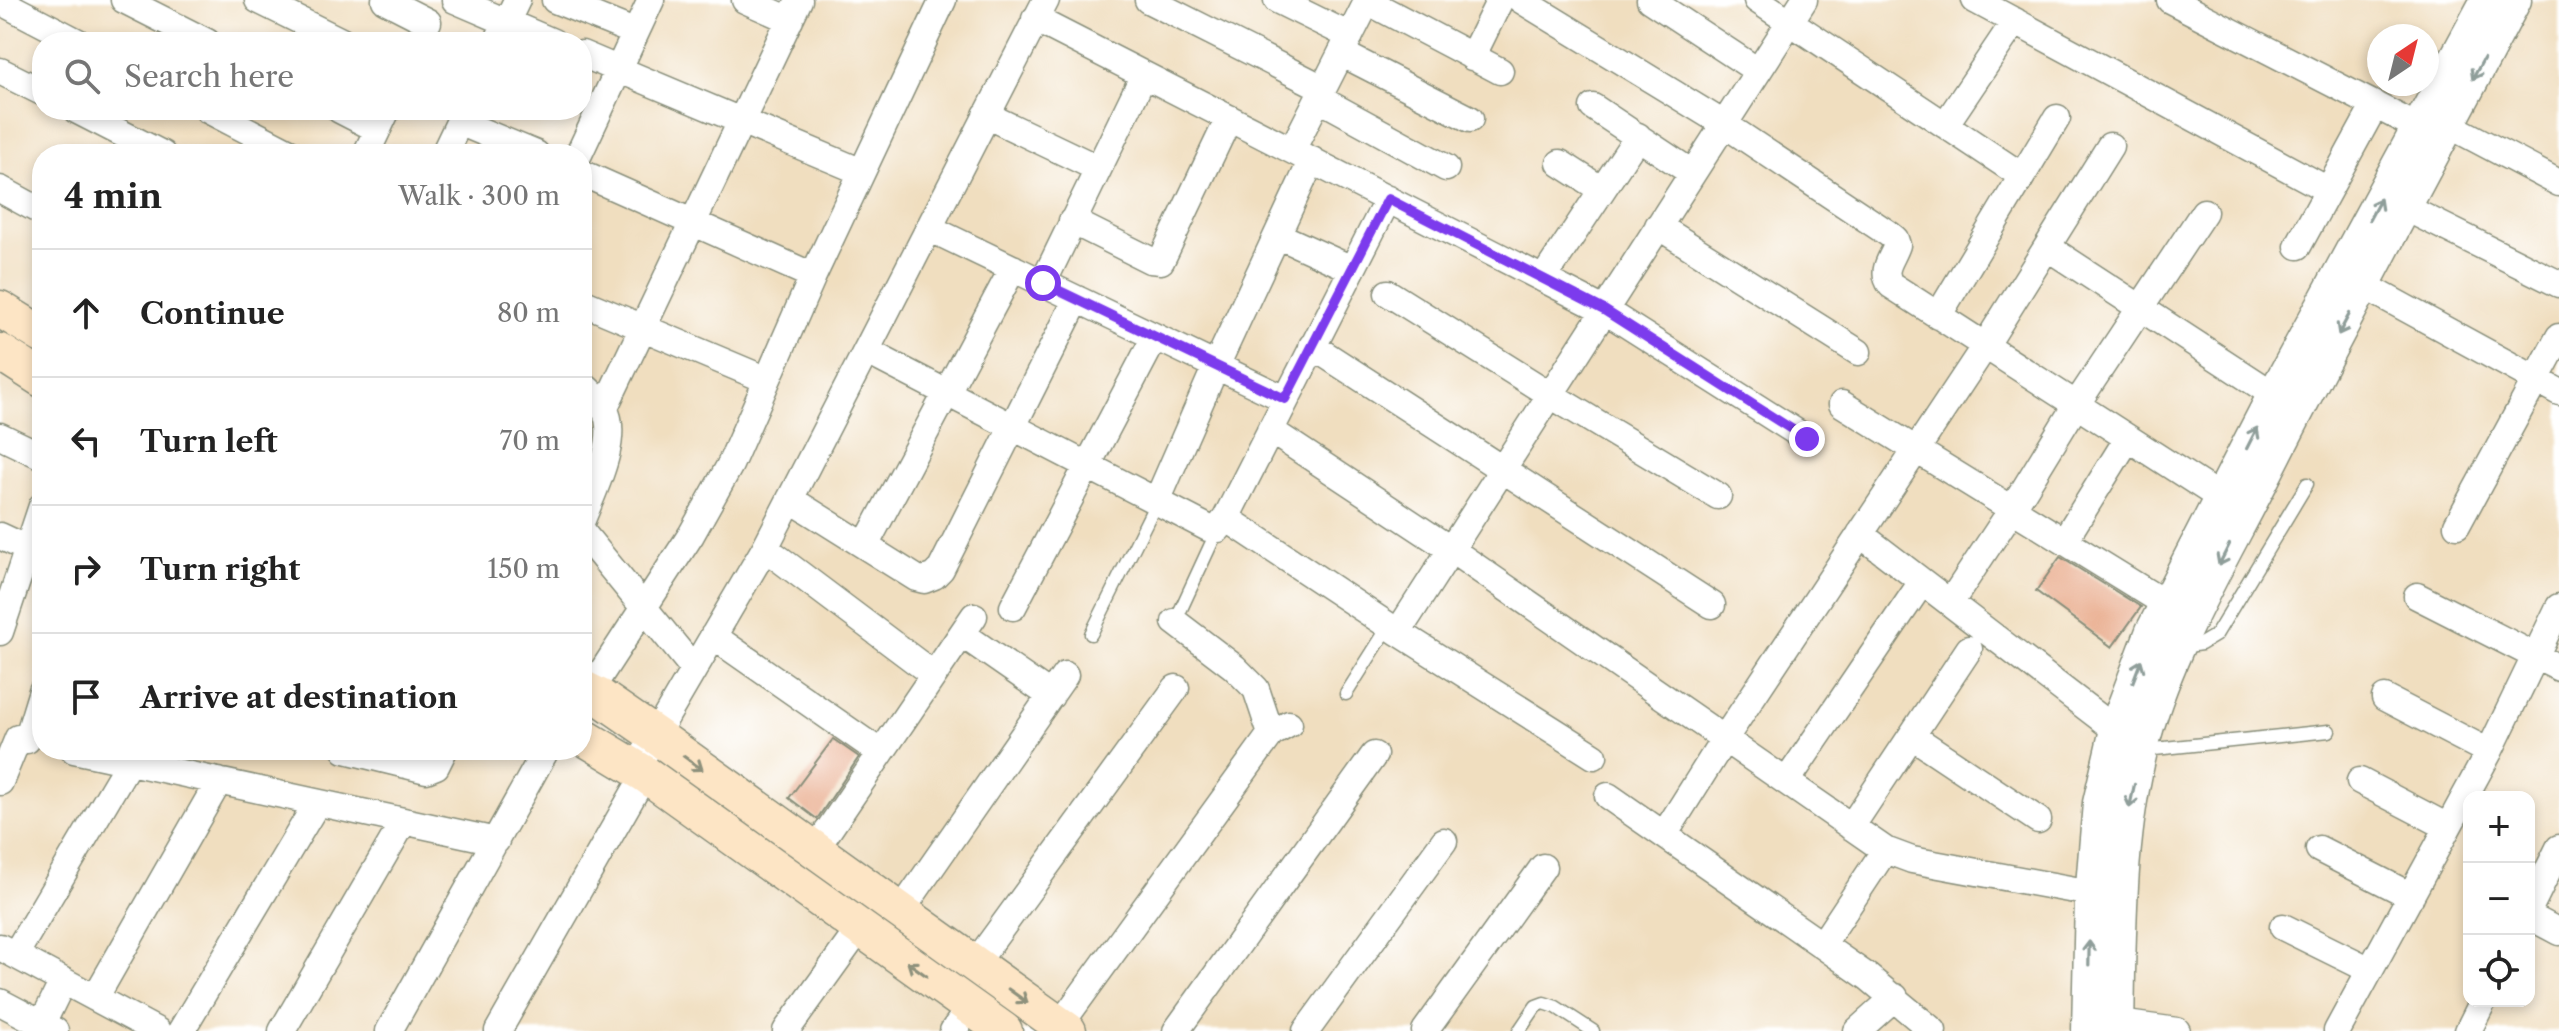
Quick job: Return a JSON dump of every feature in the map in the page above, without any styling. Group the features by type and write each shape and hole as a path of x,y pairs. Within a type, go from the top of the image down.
{"main road":[{"path":"0,309 32,329"},
{"path":"0,352 32,373"},
{"path":"592,694 655,735 1064,1028"},
{"path":"592,742 640,771 860,928 961,1019 1004,1031"}],"street":[{"path":"124,0 187,32"},
{"path":"258,0 323,32"},
{"path":"385,0 429,21"},
{"path":"455,0 531,32"},
{"path":"555,0 634,32"},
{"path":"584,144 651,0"},
{"path":"604,409 795,10 745,0"},
{"path":"592,680 691,535 730,465 813,276 943,0"},
{"path":"1148,0 1321,93 1446,168"},
{"path":"1277,0 1470,119"},
{"path":"1157,501 1277,235 1321,93 1368,0 1500,71"},
{"path":"1472,57 1500,0"},
{"path":"1521,0 1724,124 1895,239 1897,245 1885,269 1885,278 1891,285 2221,498"},
{"path":"1650,0 1758,71"},
{"path":"1757,0 1797,11 1945,125 2022,176"},
{"path":"1975,0 2328,190"},
{"path":"2170,0 2197,6 2375,105 2559,183"},
{"path":"2088,1031 2091,893 2099,803 2116,730 2152,631 2221,498 2365,286 2406,208 2487,0"},
{"path":"2177,1031 2118,1027 2120,898 2129,813 2142,750 2178,647 2286,402 2436,130 2515,0"},
{"path":"7,10 56,32"},
{"path":"498,1031 640,771 655,735 765,548 1040,10 1144,75 1604,310 1807,439"},
{"path":"1393,629 1450,549 1797,11"},
{"path":"1945,125 2015,21"},
{"path":"592,58 862,172"},
{"path":"0,71 32,87"},
{"path":"1043,283 1144,75"},
{"path":"2298,246 2375,105"},
{"path":"1593,107 1692,173"},
{"path":"986,115 1097,168"},
{"path":"1072,221 1150,260 1161,261 1229,118"},
{"path":"1938,316 2057,118"},
{"path":"96,120 142,144"},
{"path":"227,120 274,144"},
{"path":"371,144 382,120"},
{"path":"449,144 460,120"},
{"path":"470,120 517,144"},
{"path":"1543,279 1638,136"},
{"path":"1664,835 1985,346 2110,146"},
{"path":"1560,163 1602,190"},
{"path":"592,177 813,276"},
{"path":"0,189 32,207"},
{"path":"866,351 1208,528 1222,523 1388,199"},
{"path":"2406,208 2559,284"},
{"path":"1950,603 2204,212"},
{"path":"1658,226 1858,352"},
{"path":"929,228 1285,399"},
{"path":"1277,235 1352,269"},
{"path":"2047,247 2286,402"},
{"path":"865,546 1013,268"},
{"path":"2365,286 2548,386"},
{"path":"1388,293 1718,496"},
{"path":"790,499 916,578 924,580 934,576 941,569 1077,299"},
{"path":"592,306 767,380"},
{"path":"1013,607 1155,337"},
{"path":"2457,525 2548,386 2559,337"},
{"path":"1312,346 1712,605"},
{"path":"592,395 604,409 609,423 608,447 592,492"},
{"path":"1842,404 2166,604"},
{"path":"1270,430 1450,549 1885,850 1912,860 2091,893"},
{"path":"0,436 32,451"},
{"path":"2064,541 2128,438"},
{"path":"1222,523 1594,756"},
{"path":"1860,534 2142,750"},
{"path":"0,536 28,549"},
{"path":"0,632 32,537"},
{"path":"592,545 694,669"},
{"path":"765,548 934,675"},
{"path":"1787,781 1922,582"},
{"path":"2417,596 2559,668"},
{"path":"2337,1031 2489,752 2559,607"},
{"path":"1064,1028 1280,729 1256,689 1234,667 1175,622"},
{"path":"815,850 968,625 1058,685 901,911"},
{"path":"713,636 881,753"},
{"path":"1851,827 1969,649"},
{"path":"975,964 1176,688"},
{"path":"2385,698 2489,752"},
{"path":"0,782 32,714"},
{"path":"1912,736 2038,820"},
{"path":"1176,1031 1374,755"},
{"path":"120,760 496,841"},
{"path":"386,760 426,770 436,766 439,760"},
{"path":"389,1031 541,760"},
{"path":"129,762 8,951 157,1031"},
{"path":"95,998 219,781"},
{"path":"2360,781 2448,827"},
{"path":"1608,796 1895,997 1933,1031"},
{"path":"181,1031 317,803"},
{"path":"282,1031 404,821"},
{"path":"1306,1031 1444,841"},
{"path":"2535,897 2559,848"},
{"path":"2319,849 2411,896"},
{"path":"1822,945 1885,850"},
{"path":"1425,1031 1543,867"},
{"path":"2535,919 2559,932"},
{"path":"2283,927 2370,970"},
{"path":"786,1031 860,928"},
{"path":"0,1002 34,1025 63,981"},
{"path":"1857,1031 1895,997"},
{"path":"2468,1031 2480,1007"}],"lane":[{"path":"2178,647 2201,644 2216,635 2307,484"},
{"path":"1091,634 1157,501"},
{"path":"1175,622 1222,523"},
{"path":"1346,694 1393,629"},
{"path":"2142,750 2329,731"},
{"path":"1519,1031 1536,1006 1544,1003 1556,1007 1593,1031"}],"building":[{"path":"2060,557 2141,607 2112,647 2036,591"},
{"path":"833,739 859,757 817,819 789,798"}],"route":[{"path":"1043,283 1285,399 1388,199 1604,310 1807,439"}]}
